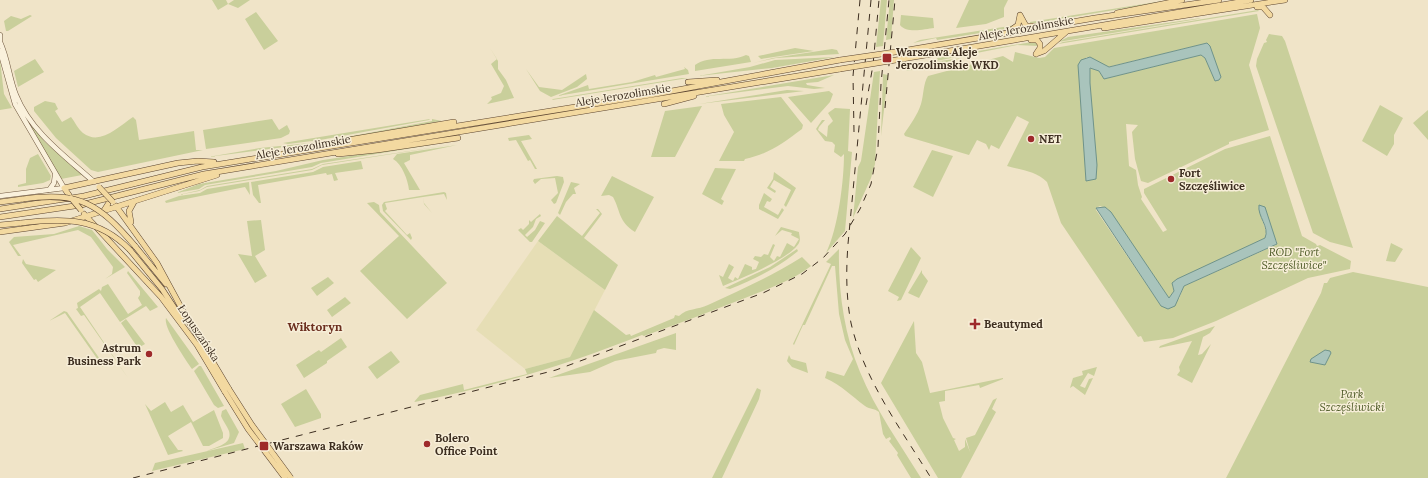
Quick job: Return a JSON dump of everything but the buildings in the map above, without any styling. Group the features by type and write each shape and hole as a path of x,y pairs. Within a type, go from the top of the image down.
{"main road":[{"path":"1095,18 1138,7 1182,0"},
{"name":"Aleje Jerozolimskie","path":"0,217 81,205 177,180 463,128 603,105 710,91 1020,40 1188,8 1219,0"},
{"path":"1087,28 1096,29 1150,22 1253,2 1285,0"},
{"path":"1253,2 1263,7 1270,15"},
{"name":"Aleje Jerozolimskie","path":"603,105 726,80 1095,18 1253,2"},
{"path":"1003,34 1017,27 1020,15 1026,26 1044,27"},
{"path":"1020,40 1036,40 1040,46 1036,54 1040,53 1066,32"},
{"path":"0,35 0,42 7,60 16,94 26,114 51,144 100,187 107,195 110,203 103,212"},
{"path":"0,51 15,104 55,175 71,197"},
{"path":"693,76 701,80"},
{"path":"688,82 701,80 726,80"},
{"path":"664,104 710,91"},
{"path":"334,145 386,132 454,122"},
{"name":"Aleje Jerozolimskie","path":"0,209 84,196 165,174 223,163 334,145 463,128"},
{"path":"323,154 348,154 458,138"},
{"path":"0,196 64,188 178,163 198,161 223,163"},
{"path":"0,232 56,226 206,180 226,171"},
{"path":"49,190 54,183 55,175"},
{"path":"71,197 73,189 78,184"},
{"path":"0,202 56,196 74,199 88,204 112,220 135,246 174,296"},
{"name":"Łopuszańska","path":"71,197 86,216 154,288 197,345 227,391 291,478"},
{"path":"134,229 128,213 131,205 135,202"},
{"name":"Łopuszańska","path":"110,203 117,208 134,229 157,262 174,296 248,429 285,478"},
{"path":"0,225 58,219 83,222 107,232 130,250 162,289 197,345"}],"shaded area":[{"path":"538,241 605,290 570,357 525,369 476,330"}],"green space":[{"path":"212,0 226,0 228,4 218,10"},
{"path":"234,0 250,0 238,8 228,4"},
{"path":"881,0 887,0 883,46 876,47"},
{"path":"890,0 894,0 891,39 886,40"},
{"path":"969,0 1008,0 1004,8 1004,17 986,24 956,28"},
{"path":"1169,1 1030,24 1030,22"},
{"path":"1259,11 1058,44 1063,42"},
{"path":"256,12 278,41 264,50 245,19"},
{"path":"1257,14 1260,28 1249,65 1269,130 1229,142 1229,144 1148,183 1141,181 1135,159 1132,132 1138,125 1126,124 1129,166 1136,170 1138,185 1142,197 1141,199 1163,232 1167,230 1144,193 1144,189 1225,149 1270,136 1302,236 1317,246 1320,245 1351,261 1350,269 1308,278 1216,321 1173,338 1144,342 1141,336 1138,337 1061,223 1047,182 1043,178 1033,173 1007,166 1029,122 1017,116 999,149 991,145 989,150 986,144 977,140 969,155 905,136 904,134 920,108 925,82 928,76 1003,56 1013,62 1015,52 1039,58 1045,57 1054,48","holes":["1207,43 1215,81 1205,58 1201,55 1104,79 1099,71 1091,67 1089,72 1091,95 1086,57 1108,67","1100,206 1108,209 1169,298 1174,291 1172,285 1265,238 1266,232 1258,206 1277,242 1276,245 1184,286 1179,299 1161,306 1096,210 1096,208"]},
{"path":"30,15 32,16 6,31 4,21 11,16 21,19"},
{"path":"901,15 933,18 934,28 911,30 903,28 900,25"},
{"path":"1201,18 1198,19 1058,42 1068,37"},
{"path":"1016,25 1011,28 937,40 936,38 913,43 920,40"},
{"name":"ROD \"Fort Szczęśliwice\"","path":"1269,34 1282,36 1285,41 1353,248 1330,242 1313,233 1256,66 1257,59 1264,43 1267,42 1266,40"},
{"path":"1035,42 1038,46 1017,45 921,64 915,64 938,60 937,58"},
{"path":"795,48 814,51 761,59 758,56"},
{"path":"832,49 837,50 839,54 776,58 753,63 773,58"},
{"path":"746,55 749,56 751,62 695,71 695,65 707,60 733,58"},
{"path":"835,57 772,68 698,76 750,67 775,60"},
{"path":"962,58 918,70 907,71 903,66"},
{"path":"35,59 44,72 18,87 14,71"},
{"path":"497,59 498,69 506,80 514,98 487,104 492,99 491,97 501,93 504,86 491,64"},
{"path":"0,60 4,94 12,108 0,110"},
{"path":"684,67 688,70 689,74 557,96 588,85 589,89 632,82 655,75 656,77 685,69"},
{"path":"526,69 539,87 562,90 586,74 587,79 577,87 551,97 540,91"},
{"path":"880,71 875,164 871,178 853,218 858,167 861,161 874,72"},
{"path":"883,74 888,75 881,136"},
{"path":"834,75 818,82 806,83 807,85 825,88 814,89 788,86 702,97"},
{"path":"688,78 552,100 553,99"},
{"path":"787,90 804,91 699,104"},
{"path":"829,91 833,94 830,102 811,123 788,97"},
{"path":"781,97 803,125 802,129 775,147 754,157 745,159 744,161 719,161 734,132 724,115 721,104"},
{"path":"45,101 55,103 58,109 55,111 62,122 71,117 81,131 89,136 96,137 109,134 133,117 136,120 139,140 194,131 196,150 203,150 98,172 91,170 56,138 34,111 34,107"},
{"path":"1380,105 1403,118 1394,135 1394,144 1387,156 1362,141"},
{"path":"702,106 675,157 651,157 665,111"},
{"path":"835,108 850,109 848,151 852,152 845,231 826,253 834,231 840,205 844,154 841,157 834,152 835,145 832,142 825,141 816,129 822,120 825,120 818,130 827,137 828,126 833,121 828,113"},
{"path":"1428,110 1428,140 1413,123"},
{"path":"24,115 45,142 82,175 61,179"},
{"path":"272,119 279,130 287,125 290,131 289,134 281,138 206,149 203,130"},
{"path":"430,119 320,140 288,144 283,143"},
{"path":"432,119 442,121 330,141 208,157 260,148 320,142 432,121"},
{"path":"529,135 532,139 521,141 537,169 535,169 530,160 528,161 516,140 509,141 508,138"},
{"path":"456,144 322,165 312,170 207,187 199,191 178,195 200,190 207,186 312,169 323,164"},
{"path":"431,145 321,163 312,167 205,185 199,189 176,193 199,184 276,171 323,160"},
{"path":"457,145 410,155 410,160 404,163 420,190 409,190 404,173 393,159 397,154"},
{"path":"932,150 953,156 933,197 913,187"},
{"path":"38,154 51,176 50,180 43,183 18,187 18,185 26,183 26,169 30,158"},
{"path":"361,161 363,169 335,173 338,180 334,181 332,174 327,175 326,173 258,185 261,203 259,203 253,195 251,182 313,172 323,167"},
{"path":"715,168 736,169 721,199 724,201 722,205 702,194"},
{"path":"774,172 796,188 786,207 784,205 791,190 774,180 770,187 776,191 775,193 767,188 773,179"},
{"path":"557,176 563,177 564,182 556,203 554,204 551,200 558,193 555,178 541,179 535,184 533,181 534,179"},
{"path":"612,176 654,197 635,232 623,220 613,197 609,195 601,196"},
{"path":"249,182 250,195 245,187 166,203 165,201 179,196 200,193 207,189"},
{"path":"571,182 580,184 574,188 576,194 573,194 566,202 560,215 558,213"},
{"path":"444,192 446,193 447,200 444,194 385,203 387,209 385,211 407,235 410,233 412,238 411,240 383,211 382,205 384,202"},
{"path":"764,193 772,199 770,202 767,201 764,207 778,215 782,208 784,210 778,219 759,209"},
{"path":"374,202 379,205 380,212 447,283 407,319 360,271 399,236 367,203"},
{"path":"596,209 598,209 602,214 584,238 618,265 605,290 538,241 557,216 582,236 600,213"},
{"path":"540,214 541,216 536,219 533,227 525,235 527,237 535,230 540,221 545,223 532,242 530,242 518,230 521,228 523,230 529,224 529,220 531,222"},
{"path":"261,220 265,250 255,256 267,276 255,283 238,254 252,256 247,221"},
{"path":"79,226 92,230 107,249 125,267 105,279 112,274 113,267 91,237 78,230 13,245 21,256 18,256 9,242 14,237 54,234"},
{"path":"781,227 799,232 800,242 794,249 764,268 723,286 719,275 723,277 729,264 734,267 728,278 733,281 735,277 738,279 745,264 752,267 752,270 756,269 759,262 753,259 755,256 761,257 764,254 768,255 773,244 775,245 770,257 774,261 777,256 780,257 787,243 794,247 799,239 791,235 792,233 782,230 775,236"},
{"path":"1391,243 1403,249 1395,262 1386,261"},
{"path":"911,247 921,258 901,300 897,301 899,297 888,291"},
{"path":"797,249 798,251 766,273 730,289 725,288 770,267"},
{"path":"839,249 843,312 854,357 873,399 888,426 921,478 911,478 897,455 898,453 889,441 891,439 890,437 886,439 883,434 879,412 868,408 842,387 825,378 827,371 844,376 853,359 845,340 839,314 835,266 832,266 805,325 803,325 794,345 793,344 831,264 826,262"},
{"path":"802,257 811,266 796,276 771,288 682,322 530,374 444,396 414,402 420,395 463,384 464,390 527,374 525,369 570,357 594,310 626,335 630,334 631,336 674,318 675,315 679,316 689,310 704,307 768,277"},
{"path":"23,259 26,264 56,270 38,282 36,279 34,280 22,263"},
{"path":"922,270 922,273 928,281 919,298 908,293"},
{"path":"128,271 158,307 150,311 146,306 120,322 100,293 80,307 128,378 84,315 81,316 76,309 78,308 77,303 99,289 101,291 102,287 108,284 128,314 142,305 138,298 140,291 127,273"},
{"name":"Park Szczęśliwicki","path":"1353,272 1428,287 1428,478 1226,478 1321,293 1324,283 1327,283 1330,278"},
{"path":"328,277 334,283 317,296 311,288"},
{"path":"345,297 351,303 332,317 327,310"},
{"path":"64,311 67,312 104,365 103,367 65,313 49,321"},
{"path":"166,318 199,364 192,369 171,336"},
{"path":"126,319 145,344 138,348 121,323"},
{"path":"914,321 916,353 922,362 930,393 1003,378 980,388 979,385 945,391 945,401 939,402 943,418 953,438 956,439 954,440 959,451 965,447 965,439 970,452 966,438 975,435 993,400 997,398 992,409 996,412 961,478 938,478 881,383"},
{"path":"1215,326 1210,333 1203,337 1198,355 1202,354 1211,344 1192,383 1177,375 1180,371 1179,367 1192,341 1159,348 1160,346"},
{"path":"676,333 676,350 664,348 657,350 656,353 615,361 590,372 549,378"},
{"path":"341,338 347,347 327,361 327,363 304,378 296,365 319,350 321,352"},
{"path":"391,351 400,362 377,379 368,367"},
{"path":"789,355 791,359 806,363 808,373 792,367 787,361"},
{"path":"201,366 224,406 218,408 214,405 194,371"},
{"path":"1097,367 1094,376 1088,373 1080,386 1085,388 1089,379 1093,378 1085,395 1073,386 1070,388 1073,378 1083,375 1082,371"},
{"path":"757,388 761,390 759,399 722,478 712,478"},
{"path":"306,389 321,414 321,418 295,427 281,404"},
{"path":"165,402 171,412 183,405 193,422 214,410 223,433 223,438 209,446 203,446 191,422 168,436 178,450 183,451 168,455 145,404 151,411"},
{"path":"226,409 239,432 234,443 207,451 222,445 230,436 221,416 222,411"},
{"path":"243,443 245,449 152,471 155,463"}],"water":[{"path":"1207,43 1210,46 1221,77 1219,80 1215,81 1205,58 1201,55 1104,79 1099,71 1090,68 1097,165 1096,179 1086,181 1078,65 1081,60 1090,57 1109,67"},
{"path":"1259,205 1265,207 1277,244 1184,286 1175,306 1168,309 1161,306 1096,208 1105,207 1111,212 1169,298 1174,291 1172,283 1177,279 1265,238 1266,230"},
{"path":"1325,350 1330,351 1331,353 1325,365 1310,362 1311,359"}],"railway":[{"path":"854,132 853,76 860,0"},
{"path":"871,0 848,244 847,284 849,313 857,344 874,384 931,478"},
{"path":"866,105 873,65 879,0"},
{"path":"133,478 556,370 763,293 802,274 823,258 845,234 860,209 871,184 878,147 881,84 889,0"},
{"path":"885,108 895,0"}],"place":[{"name":"Warszawa Aleje Jerozolimskie WKD","path":"887,58"},
{"name":"NET","path":"1031,139"},
{"name":"Fort Szczęśliwice","path":"1171,179"},
{"name":"Beautymed","path":"975,324"},
{"name":"Astrum Business Park","path":"149,354"},
{"name":"Bolero Office Point","path":"427,444"},
{"name":"Warszawa Raków","path":"264,446"}],"district":[{"name":"Wiktoryn","path":"315,326"}]}
